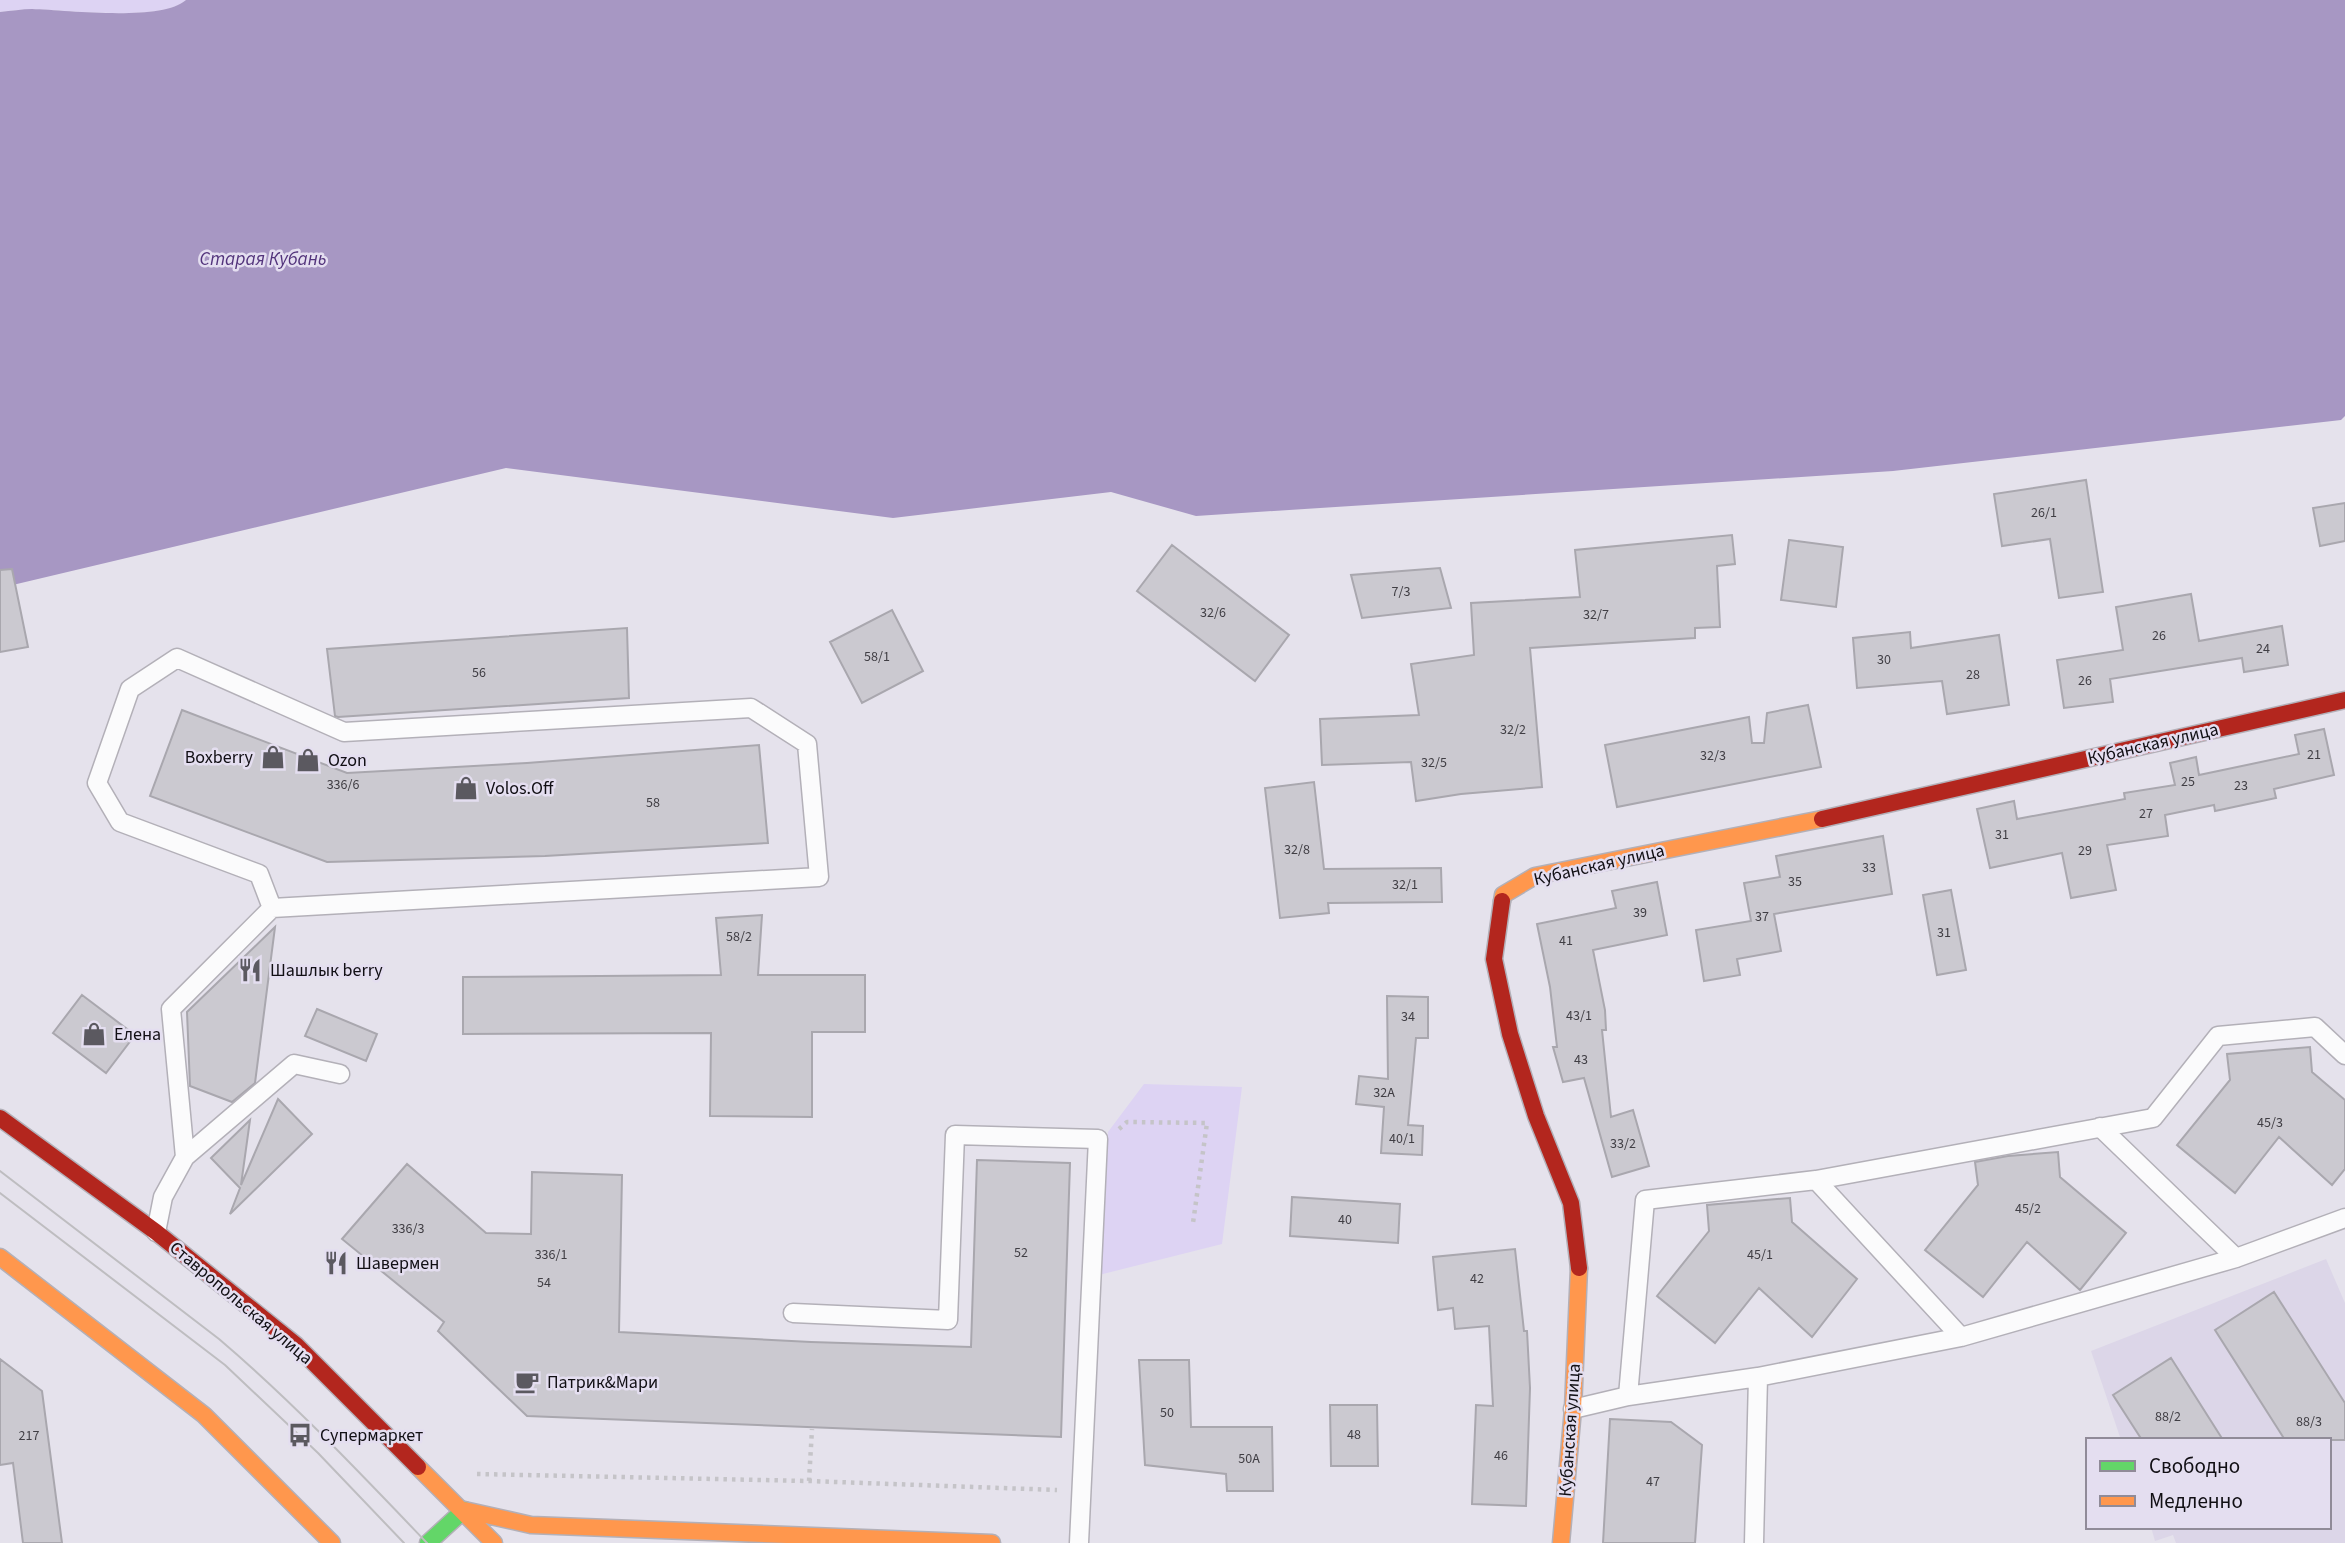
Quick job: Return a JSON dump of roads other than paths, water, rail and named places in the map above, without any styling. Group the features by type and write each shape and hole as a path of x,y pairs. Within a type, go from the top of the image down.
{"street":[{"name":"Кубанская улица","path":"1561,1543 1573,1409 1579,1266 1572,1203 1536,1116 1510,1034 1494,959 1503,895 1535,876 1866,810 2345,700"},
{"name":"Ставропольская улица","path":"0,1118 156,1232 296,1345 464,1510 494,1543"},
{"path":"0,1257 204,1415 332,1543"},
{"path":"428,1543 464,1510 531,1525 992,1543"}],"lane":[{"path":"185,1157 172,1009 272,908 819,877 807,744 751,708 344,732 177,657 130,689 97,783 121,822 259,874 272,908"},
{"path":"1629,1396 1645,1200 1816,1180 2152,1118 2218,1036 2315,1027 2345,1055"},
{"path":"156,1232 163,1197 185,1157 293,1064 340,1074"},
{"path":"2100,1127 2236,1258"},
{"path":"793,1313 948,1320 955,1135 1098,1139 1079,1543"},
{"path":"1816,1180 1961,1337"},
{"path":"1573,1409 1629,1396 1758,1377 1961,1337 2236,1258 2345,1218"},
{"path":"1754,1543 1758,1377"}],"water":[{"name":"Старая Кубань","path":"186,0 2345,0 2345,416 2341,420 1893,471 1196,516 1111,492 893,518 506,468 0,588 0,12 32,9 136,13 174,7"}],"tram line":[{"path":"0,1171 219,1339 300,1413 427,1543"},
{"path":"0,1193 225,1365 318,1453 404,1543"}],"place":[{"name":"Boxberry","path":"273,757"},
{"name":"Ozon","path":"308,760"},
{"name":"Volos.Off","path":"466,788"},
{"name":"Шашлык berry","path":"250,970"},
{"name":"Елена","path":"94,1034"},
{"name":"Шавермен","path":"336,1263"},
{"name":"Патрик&Мари","path":"527,1382"},
{"name":"Супермаркет","path":"300,1435"}]}
